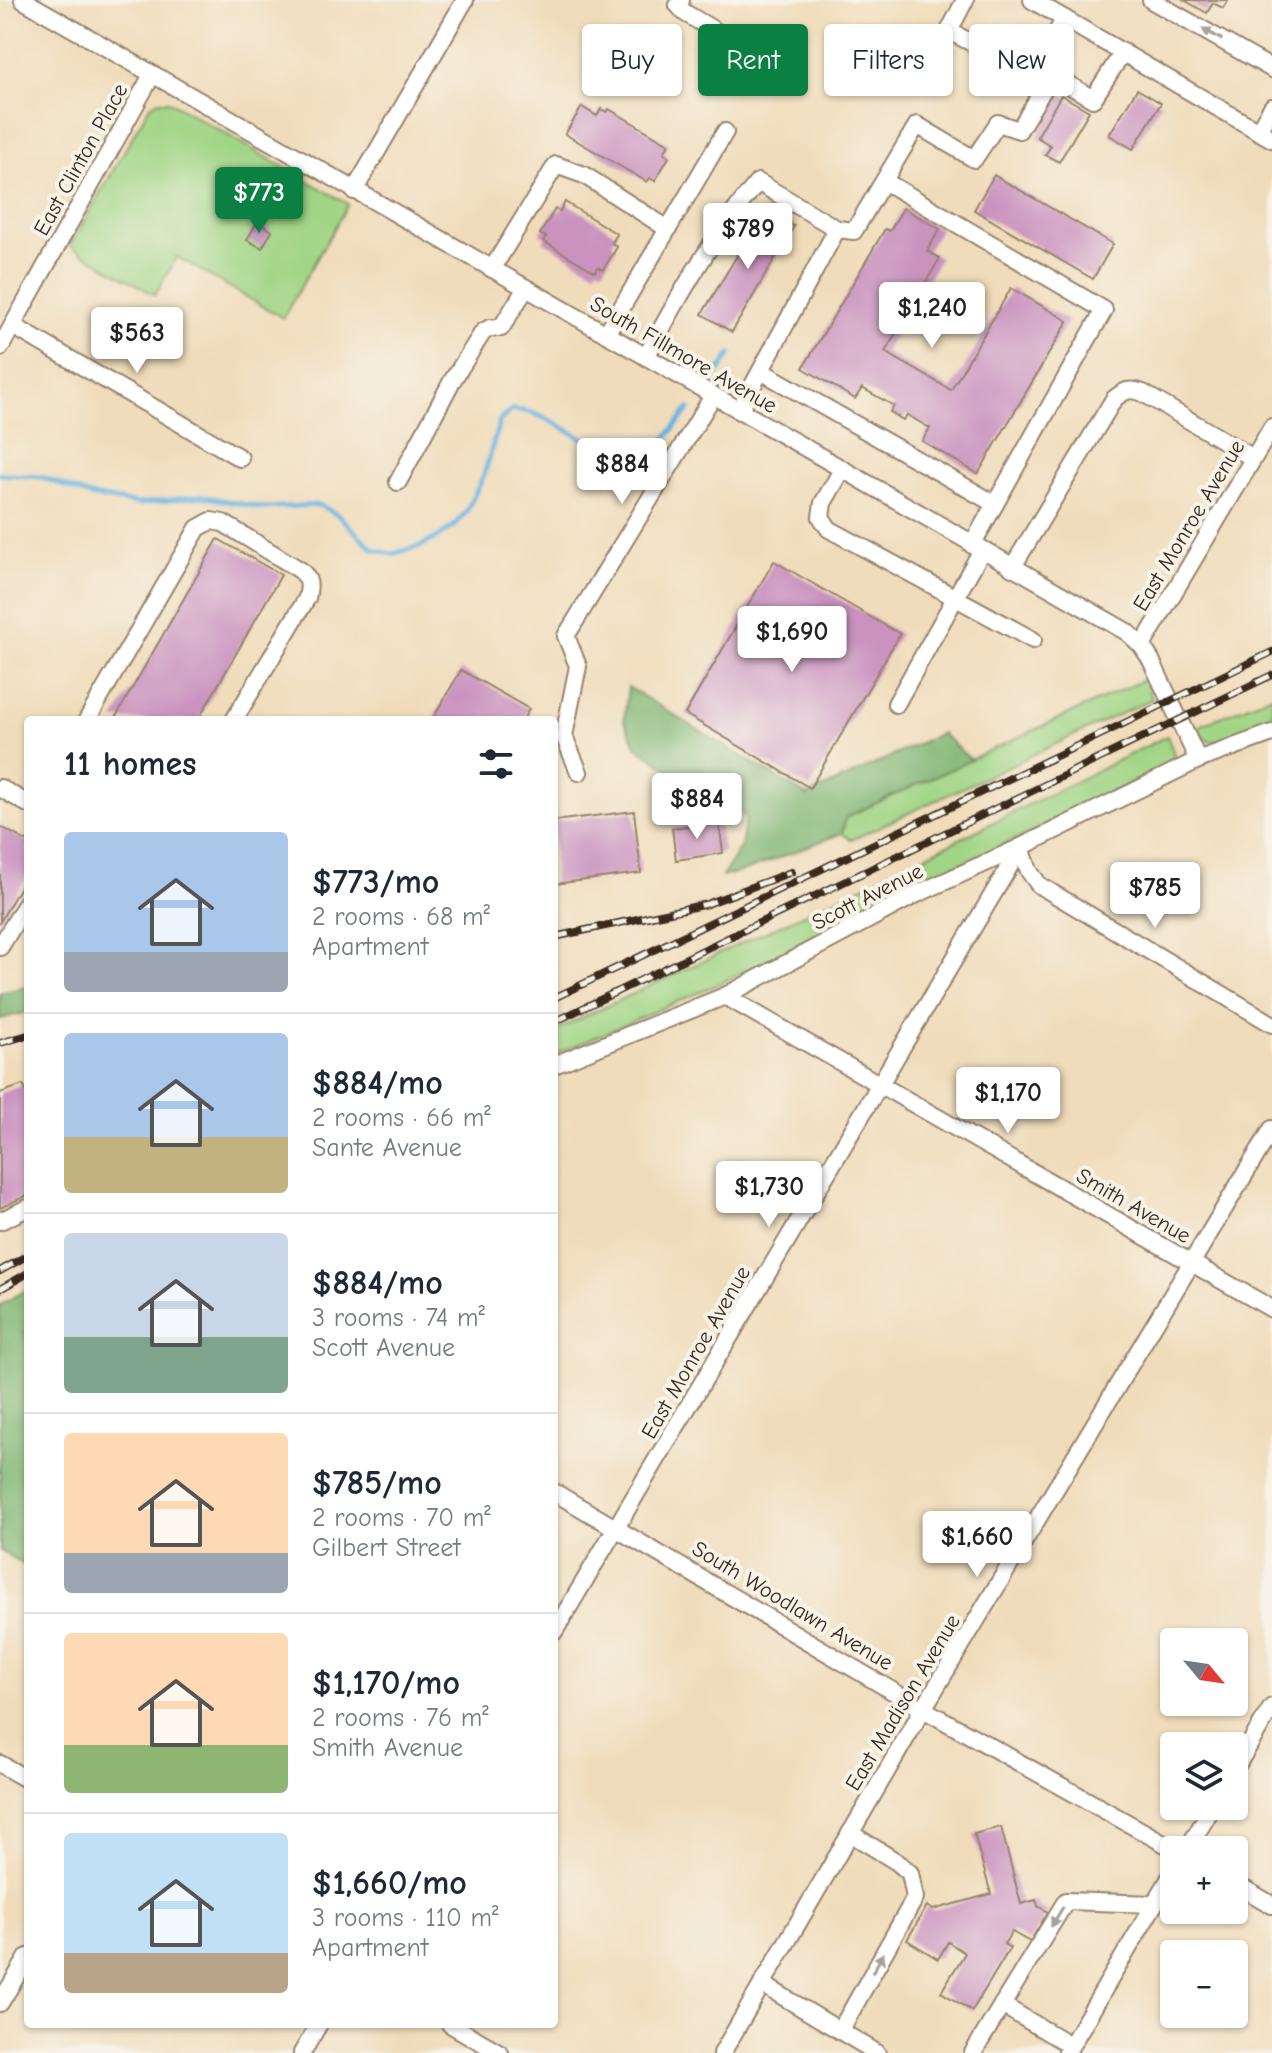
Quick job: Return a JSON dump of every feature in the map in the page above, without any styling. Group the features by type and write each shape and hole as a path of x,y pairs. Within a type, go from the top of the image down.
{"street":[{"name":"South Fillmore Avenue","path":"23,0 1127,632 1142,646 1198,760"},
{"path":"354,191 465,0"},
{"path":"681,0 678,5 685,13 704,24"},
{"path":"965,0 949,31 1027,72 1039,60 1065,19"},
{"path":"1032,0 1052,5 1065,19 1265,135 1272,107"},
{"path":"1151,0 1272,69"},
{"path":"646,357 710,248 758,182 837,229 854,231 917,125 974,159 998,123 1019,130 1052,75 1093,99 1123,52"},
{"name":"East Clinton Place","path":"0,348 152,75"},
{"path":"606,334 725,132"},
{"path":"492,269 556,165 584,175 668,229"},
{"path":"884,181 1104,310 995,504 955,599 896,704"},
{"path":"739,411 837,229"},
{"path":"398,482 452,381 483,332 501,328 526,288"},
{"path":"13,326 240,458"},
{"path":"761,371 995,504"},
{"path":"1012,568 1114,399 1124,391 1133,389 1143,393 1253,458"},
{"path":"579,772 564,736 578,666 566,636 713,396"},
{"name":"East Monroe Avenue","path":"1142,646 1272,427"},
{"path":"842,470 823,503 821,517 829,529 1033,640"},
{"path":"89,716 198,528 211,521 223,523 300,570 310,586 307,598 236,716"},
{"path":"1198,760 1272,733"},
{"name":"Scott Avenue","path":"558,1063 725,996 917,894 1198,760"},
{"path":"0,788 24,802"},
{"path":"1021,847 1029,871 1039,885 1272,1024"},
{"name":"East Monroe Avenue","path":"558,1625 1021,847"},
{"path":"0,947 24,908"},
{"name":"Smith Avenue","path":"725,996 1272,1309"},
{"name":"East Madison Avenue","path":"722,2053 923,1709 1272,1129"},
{"path":"0,1221 24,1210"},
{"name":"South Woodlawn Avenue","path":"558,1494 923,1709 1160,1841"},
{"path":"1248,1747 1272,1707"},
{"path":"0,1764 24,1778"},
{"path":"840,2031 915,1898 910,1873 850,1833"},
{"path":"1248,1891 1272,1905"},
{"path":"1002,2005 1068,2049 1160,1894"},
{"path":"973,2053 1066,1901 1154,1904"},
{"path":"0,2003 24,1964"},
{"path":"762,1984 877,2053"},
{"path":"302,2053 317,2028"},
{"path":"457,2028 500,2053"}],"green space":[{"path":"159,101 168,101 348,204 283,318 177,257 155,295 70,246 150,106"},
{"path":"1145,679 1152,699 851,840 842,833 846,817"},
{"path":"628,687 807,796 941,733 971,760 846,817 842,833 722,877 741,846 746,819 727,793 680,777 637,747 624,720"},
{"path":"1272,695 1272,718 1241,733 1210,741 1197,727"},
{"path":"1167,736 1175,756 1158,770 1029,834 936,874 723,982 558,1053 558,1029 891,873"},
{"path":"24,987 24,1013 0,1019 0,993"},
{"path":"24,1291 24,1565 0,1551 0,1305"}],"building":[{"path":"1184,0 1228,0 1223,8 1213,3 1207,13"},
{"path":"1137,89 1161,103 1133,149 1109,135"},
{"path":"1060,96 1089,111 1059,162 1045,155 1051,146 1037,137"},
{"path":"582,107 597,116 601,109 607,112 609,109 669,144 664,153 669,157 655,181 650,178 647,182 565,134"},
{"path":"994,175 1113,244 1093,279 974,210"},
{"path":"565,202 617,234 612,243 617,247 603,270 598,267 595,272 543,241 546,237 540,234 555,209 560,211"},
{"path":"903,208 940,229 927,251 940,258 885,352 951,390 1011,288 1068,321 978,474 922,441 930,428 907,415 903,420 890,412 894,406 862,388 855,399 803,368 885,229 890,231"},
{"path":"765,209 794,226 732,332 702,314"},
{"path":"257,222 272,231 262,248 247,240"},
{"path":"218,539 281,575 200,716 116,716"},
{"path":"774,561 900,634 810,788 685,714"},
{"path":"461,670 529,709 525,716 434,716"},
{"path":"634,811 641,873 558,883 558,820"},
{"path":"719,822 723,853 676,860 672,828"},
{"path":"0,826 24,840 24,880 0,922"},
{"path":"24,1087 24,1197 0,1208 0,1093"},
{"path":"1001,1827 1021,1904 1036,1900 1038,1906 1048,1912 1030,1942 1012,1932 1004,1944 1010,1948 972,2011 941,1992 965,1953 948,1942 938,1959 907,1940 927,1906 933,1910 991,1894 974,1834"}],"waterway":[{"path":"717,374 731,354"},
{"path":"0,474 42,477 90,496 139,504 201,496 263,508 319,505 338,515 373,549 392,554 421,546 438,537 454,526 466,512 484,475 500,420 512,410 544,418 628,459 640,458 654,450 689,409"}],"railway":[{"path":"558,996 1272,652"},
{"path":"558,1020 1272,675"},
{"path":"558,936 707,904 791,872"},
{"path":"0,1043 24,1036"},
{"path":"0,1271 24,1257"},
{"path":"0,1289 24,1275"}]}
